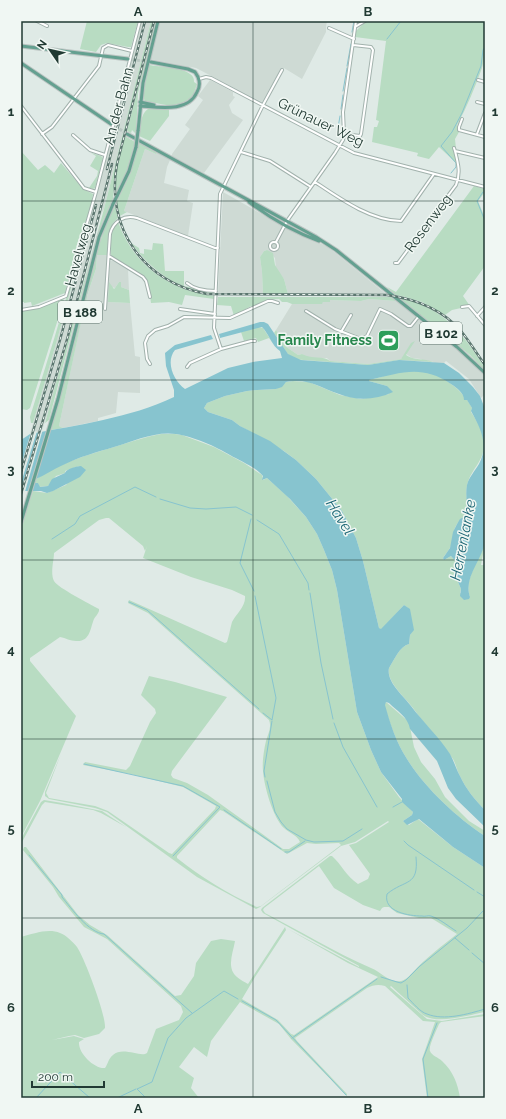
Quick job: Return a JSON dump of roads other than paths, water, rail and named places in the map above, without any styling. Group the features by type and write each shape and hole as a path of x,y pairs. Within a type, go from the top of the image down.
{"main road":[{"name":"B 188","path":"21,522 65,374 104,223 129,171 136,147 140,104 145,73 158,21"},
{"path":"22,46 128,59"},
{"name":"Grünauer Weg","path":"151,62 188,69 196,73 199,79"},
{"path":"22,64 111,124"},
{"path":"140,104 147,107 183,105 193,99 199,88 199,79"},
{"path":"140,104 167,107"},
{"path":"139,118 143,110 147,107"},
{"name":"B 102","path":"127,134 243,198 262,212 326,244 345,257 468,356 485,373"}],"street":[{"path":"37,21 47,26"},
{"name":"An der Bahn","path":"96,192 140,21"},
{"path":"276,242 278,247 276,250 272,250 270,248 270,244 276,242 286,223 340,146 344,134 342,115 356,21"},
{"path":"355,27 365,21"},
{"path":"329,28 354,39"},
{"path":"344,134 361,136 374,50 371,47 353,44"},
{"path":"42,134 52,127 99,66 102,48 108,45 132,50"},
{"path":"220,349 214,331 214,314 220,194 263,105 282,70"},
{"name":"Grünauer Weg","path":"199,79 206,77 211,78 340,146 360,154 485,187"},
{"path":"478,80 485,82"},
{"path":"477,102 485,104"},
{"path":"21,106 84,188 96,192"},
{"path":"477,134 485,113"},
{"path":"462,119 458,127 459,130 485,137"},
{"path":"73,135 90,150 105,155"},
{"path":"458,180 459,162 454,150 485,158"},
{"path":"241,152 270,160 311,187"},
{"path":"315,182 368,214 401,221 404,219 434,174"},
{"name":"Rosenweg","path":"395,264 398,263 415,242 454,189 458,180"},
{"name":"Havelweg","path":"21,310 39,307 66,296 96,192"},
{"path":"105,309 111,231 114,224 119,220 127,217 137,218 218,248"},
{"path":"110,256 143,277 148,287 150,297"},
{"path":"187,283 205,290 216,291"},
{"path":"150,364 147,359 145,343 152,331 168,326 184,317 233,318 268,301 278,303"},
{"path":"462,306 469,306 485,325"},
{"path":"477,316 485,307"},
{"path":"180,309 214,314"},
{"path":"306,311 341,332 361,338 367,336 380,309 391,314 408,326 411,326 418,316"},
{"path":"341,332 351,315"},
{"path":"187,367 190,363 220,349 255,341"}],"water":[{"path":"260,322 268,324 288,354 301,360 368,365 399,360 444,363 459,373 480,396 485,409 485,542 469,583 470,597 469,599 464,600 460,596 461,589 456,577 457,563 451,556 444,560 443,558 450,548 453,532 457,524 460,519 466,516 467,485 482,457 484,444 481,431 471,411 472,408 467,400 464,400 464,397 456,387 430,374 420,372 401,373 369,380 387,386 393,392 380,397 359,399 352,398 307,382 294,381 286,382 282,387 276,389 247,391 225,396 207,403 204,408 208,412 232,420 240,426 270,441 296,460 316,479 342,511 356,538 379,628 381,629 404,605 410,609 414,630 410,635 409,644 400,650 389,668 390,678 396,688 450,754 465,785 485,810 485,827 456,799 448,788 437,761 410,729 405,718 386,702 385,705 387,712 400,746 414,770 452,811 485,836 485,868 453,847 419,819 407,825 403,821 412,815 413,812 402,802 402,799 381,772 357,712 337,590 332,570 317,534 306,517 290,499 267,478 262,480 263,476 252,467 204,442 182,435 168,433 137,439 69,462 36,479 35,483 38,483 40,487 48,486 52,479 65,473 67,470 81,466 86,470 80,477 53,491 47,493 41,491 25,491 21,494 21,440 30,434 121,416 174,397 174,390 166,366 165,353 175,345 211,335 213,339 175,350 172,355 172,371 177,381 185,389 228,368 253,362 282,358 280,351 262,327 220,338 219,334"}],"waterway":[{"path":"352,32 354,21"},
{"path":"387,39 401,21"},
{"path":"347,66 351,44"},
{"path":"451,173 456,167 456,163 441,146 452,132 462,113 481,66 483,50 485,47"},
{"path":"343,91 347,68"},
{"path":"341,109 343,95"},
{"path":"337,134 340,116"},
{"path":"483,192 477,201 485,221"},
{"path":"52,539 75,524 80,516 135,487 156,497"},
{"path":"160,499 190,508 206,509 236,507 252,515"},
{"path":"251,519 240,563 254,591"},
{"path":"257,520 279,534 308,583 309,590"},
{"path":"310,593 321,663 333,719"},
{"path":"255,596 276,698 272,720 263,713"},
{"path":"129,602 147,610 259,709"},
{"path":"265,777 264,771 272,721"},
{"path":"334,723 343,747 377,807"},
{"path":"84,764 183,786 220,807 173,856"},
{"path":"267,781 275,812 281,822 287,829 306,840 314,842 343,841 362,829"},
{"path":"393,807 402,802"},
{"path":"224,810 281,849"},
{"path":"285,852 289,852 305,841"},
{"path":"404,841 474,890"},
{"path":"29,855 86,925 98,933 104,934 192,1013"},
{"path":"416,857 416,867 413,878 387,894 389,905 393,909 404,914 431,916 456,931"},
{"path":"477,892 485,897"},
{"path":"381,977 401,983 406,980 420,966 467,928 483,911"},
{"path":"455,938 469,950"},
{"path":"472,953 485,964"},
{"path":"292,1038 377,979"},
{"path":"407,985 408,998 419,1009 427,1014 448,1017 464,1015 485,1009"},
{"path":"146,1098 137,1089 152,1082 168,1038 186,1018 224,991 238,999"},
{"path":"242,1001 276,1020 346,1095"},
{"path":"428,1098 423,1059 437,1023"},
{"path":"36,1098 60,1072 90,1098"},
{"path":"117,1098 136,1089"}],"tunnel":[{"path":"128,59 150,62"},
{"path":"112,124 127,134"}],"railway":[{"path":"107,169 145,21"},
{"path":"154,21 117,164 115,188 117,210 124,230 134,249 148,265 165,278 185,288 207,294 387,295 408,299 428,306 454,323 485,365"},
{"path":"21,494 68,336 112,164"},
{"path":"21,472 60,340 96,205"}],"place":[{"name":"Family Fitness","path":"388,340"}],"water label":[{"name":"Havel","path":"340,517"},
{"name":"Herrenlanke","path":"463,540"}]}
